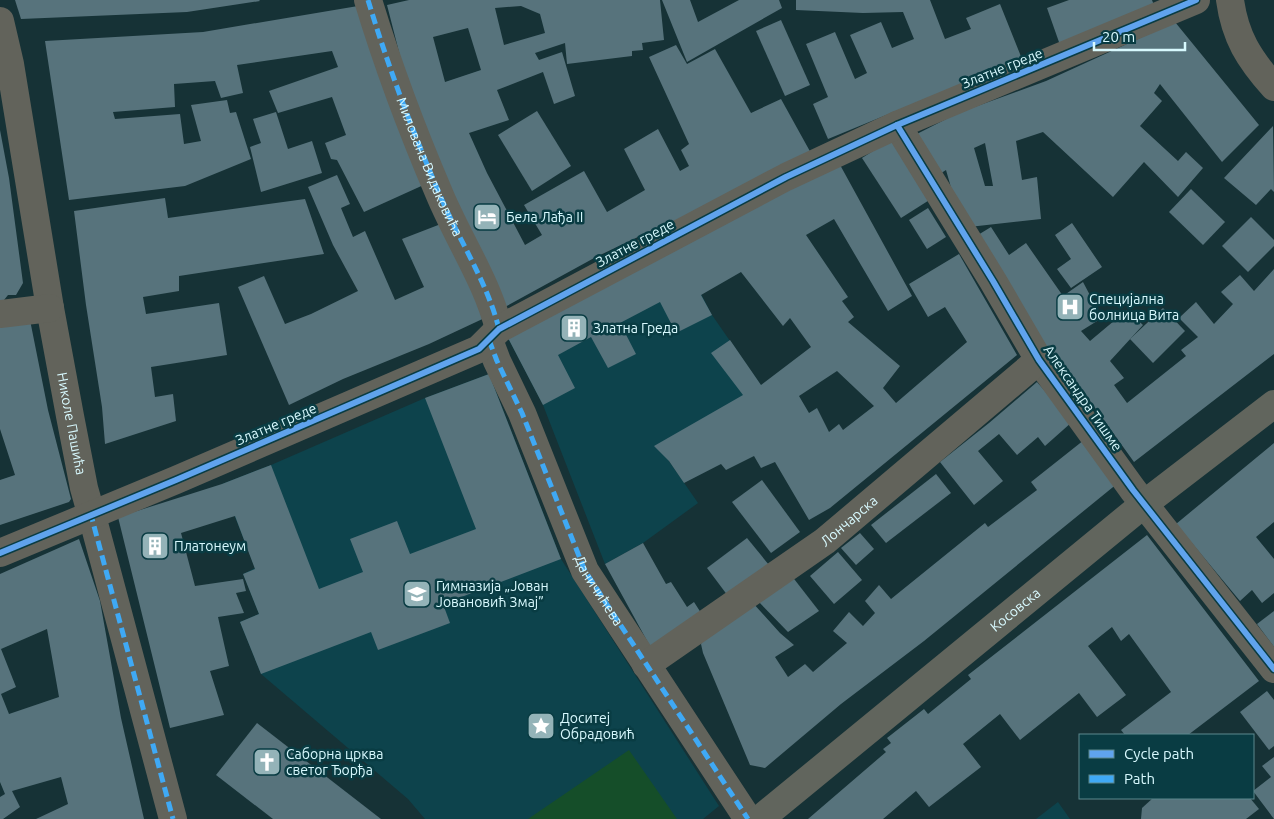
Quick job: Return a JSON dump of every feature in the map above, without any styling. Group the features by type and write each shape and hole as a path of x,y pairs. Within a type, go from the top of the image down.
{"street":[{"name":"Милована Видаковића","path":"368,0 386,60 432,176 494,307 494,334"},
{"name":"Златне греде","path":"0,553 479,350 494,334 786,177 897,124 1196,0"},
{"path":"1230,0 1232,18 1244,48 1274,87"},
{"name":"Николе Пашића","path":"0,21 10,64 50,308 84,488 173,819"},
{"name":"Александра Тишме","path":"897,124 1039,360 1144,504 1274,669"},
{"path":"0,314 50,308"},
{"name":"Даничићева","path":"494,334 497,361 522,414 585,571 748,819"},
{"name":"Лончарска","path":"646,665 825,541 1039,360"},
{"name":"Косовска","path":"760,819 1144,504 1274,404"}],"shaded area":[{"path":"678,250 712,315 773,403 669,461 698,503 643,543 605,564 543,405 508,338"},
{"name":"Гимназија „Јован Јовановић Змај”","path":"489,374 561,559 719,806 703,819 425,819 408,799 261,674 240,622 259,614 243,574 255,568 222,484 271,465 425,398"},
{"path":"1058,802 1070,819 1036,819"}],"green space":[{"path":"629,750 677,819 528,819"}],"building":[{"path":"15,0 260,1 187,12 21,19"},
{"path":"409,0 660,0 664,40 642,43 643,50 632,51 632,56 567,64 565,43 535,53 539,60 562,52 575,96 554,104 543,72 497,90 509,120 469,133 487,173 525,245 542,235 524,205 584,171 607,212 645,190 624,149 658,129 680,171 689,166 681,150 689,144 649,57 676,45 687,64 715,49 751,113 781,99 812,155 700,210 596,257 505,307 432,150 410,95 387,5","holes":["521,6 540,14 545,33 504,45 495,8","468,28 481,70 445,82 433,37"]},
{"path":"662,0 690,0 698,22 739,0 779,0 782,8 687,62"},
{"path":"796,0 930,0 945,39 971,29 966,18 1000,4 1022,59 828,139 813,104 828,97 806,44 835,32 855,79 867,73 850,35 881,22 892,48 914,39 903,12 863,13 796,10"},
{"path":"1069,0 1152,0 1155,8 1060,45 1047,8"},
{"path":"358,6 428,183 364,212 337,160 331,159 325,143 346,135 332,97 278,113 269,91 338,67 332,51 237,65 243,93 221,98 215,81 174,84 175,107 113,112 115,119 180,114 184,144 201,141 191,105 227,100 230,113 236,112 251,159 185,186 69,200 45,41 203,32"},
{"path":"781,20 810,85 785,96 756,31"},
{"path":"1175,22 1259,125 1222,162 1160,84 1154,93 1162,101 1140,126 1178,161 1186,152 1203,168 1178,197 1144,162 1113,197 1043,132 1016,141 1022,180 1037,177 1041,219 969,227 952,191 946,170 935,177 911,137 958,113 1046,81","holes":["985,143 993,186 985,186 974,148"]},
{"path":"537,111 571,166 532,191 498,135"},
{"path":"276,112 288,149 312,141 322,173 261,192 250,147 261,143 253,119"},
{"path":"1273,126 1274,192 1271,189 1256,205 1224,178"},
{"path":"0,130 9,178 23,283 16,295 8,295 0,305"},
{"path":"892,139 931,199 901,218 862,158"},
{"path":"839,163 912,296 888,311 834,219 806,235 848,297 842,301 854,317 848,322 900,366 883,388 896,403 967,342 945,307 928,317 909,284 959,254 1017,355 830,508 809,520 775,462 761,468 754,456 726,470 721,464 684,483 669,461 654,446 743,395 711,353 730,340 761,385 811,347 790,318 783,326 741,272 701,295 712,315 676,333 660,302 620,323 636,354 608,368 591,337 558,355 575,388 543,405 508,338","holes":["837,371 874,406 843,430 839,424 829,432 817,408 809,413 799,396"]},
{"path":"337,175 350,204 341,208 353,237 365,231 395,300 424,287 402,239 446,222 491,315 429,344 343,379 289,405 238,287 264,276 285,324 311,314 358,291 333,245 308,187"},
{"path":"1191,189 1225,222 1203,245 1169,212"},
{"path":"165,198 168,218 305,199 324,254 179,276 179,291 143,297 146,314 219,303 227,355 151,367 155,397 173,394 176,421 105,444 102,407 74,211"},
{"path":"928,208 946,237 927,249 909,220"},
{"path":"1251,217 1274,240 1274,246 1248,272 1222,246"},
{"path":"1072,223 1102,267 1071,288 1057,269 1071,259 1055,235"},
{"path":"991,227 1009,255 1026,243 1063,296 1083,282 1102,318 1081,331 1090,341 1127,310 1143,325 1110,361 1124,378 1114,385 1127,403 1186,356 1181,350 1198,337 1179,318 1196,302 1214,324 1233,304 1221,292 1240,275 1254,291 1274,269 1274,354 1134,462 1080,387 1073,392 973,238"},
{"path":"1163,308 1185,331 1153,363 1130,339"},
{"path":"30,320 48,410 71,499 69,502 0,525 0,480 15,475 0,429 0,323"},
{"path":"489,374 561,559 443,604 450,623 378,650 371,632 261,674 240,622 259,614 243,574 255,569 235,516 181,533 195,586 243,579 246,591 236,593 244,613 218,617 229,666 210,671 224,715 170,728 118,517 222,484 271,465 319,589 363,572 350,539 397,521 410,554 476,529 425,398"},
{"path":"1037,382 1072,422 1045,446 1038,437 1017,455 999,434 978,451 1003,481 974,505 940,462"},
{"path":"1084,440 1118,483 924,641 841,704 765,768 750,765 703,653 701,644 705,635 752,602 780,633 794,645 775,657 788,677 805,664 813,672 847,643 833,631 849,612 863,626 875,613 865,601 879,585 891,599 985,523 988,527 1037,490 1031,482"},
{"path":"1274,443 1274,522 1256,537 1274,559 1274,593 1262,603 1252,590 1240,601 1176,524"},
{"path":"936,474 951,493 886,543 871,525"},
{"path":"762,480 800,532 771,553 732,502"},
{"path":"860,533 874,549 856,565 841,548"},
{"path":"1147,535 1259,681 1189,734 1124,734 1121,730 1171,692 1129,634 1121,641 1112,627 1088,646 1126,695 1097,717 1079,693 1020,740 1000,714 963,744 981,767 929,807 916,791 883,819 808,819 886,752 883,749 891,743 887,738 924,709 928,714 971,679 968,675"},
{"path":"747,538 769,565 728,596 707,568"},
{"path":"79,539 100,601 121,718 144,819 36,819 68,804 61,777 12,791 20,807 3,819 0,819 0,797 5,794 0,782 0,574","holes":["47,629 59,697 9,714 1,694 16,687 1,649"]},
{"path":"643,543 666,584 671,582 687,607 694,602 703,616 651,648 605,564"},
{"path":"838,552 862,580 834,604 810,576"},
{"path":"791,575 819,611 788,632 756,599"},
{"path":"1274,611 1274,647 1257,624"},
{"path":"1267,691 1274,700 1274,746 1269,750 1240,712"},
{"name":"Саборна црква светог Ђорђа","path":"257,723 381,819 273,819 216,775"},
{"path":"1274,757 1274,819 1254,792 1254,790 1271,777 1262,766"},
{"path":"1152,799 1251,799 1259,809 1246,819 1141,819 1142,808"}],"marked path":[{"path":"368,0 419,146 487,294 499,329"},
{"path":"489,340 522,413 585,571 748,819"},
{"path":"94,514 91,515 173,819"}],"cycle path":[{"path":"0,553 176,480 479,349 499,329 786,177 897,125 1196,0"},
{"path":"897,125 1039,360 1133,490 1274,669"}],"place":[{"name":"Бела Лађа II","path":"487,217"},
{"name":"Специјална болница Вита","path":"1070,307"},
{"name":"Златна Греда","path":"574,328"},
{"name":"Платонеум","path":"155,546"},
{"name":"Гимназија „Јован Јовановић Змај”","path":"417,594"},
{"name":"Доситеј Обрадовић","path":"541,726"},
{"name":"Саборна црква светог Ђорђа","path":"267,762"}]}
